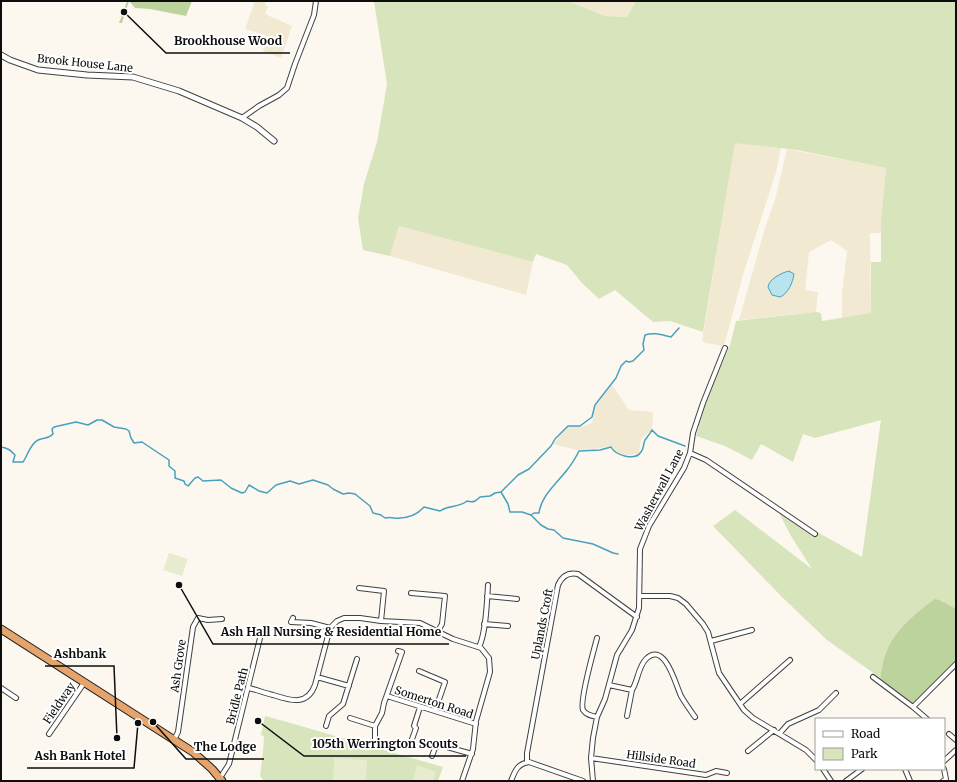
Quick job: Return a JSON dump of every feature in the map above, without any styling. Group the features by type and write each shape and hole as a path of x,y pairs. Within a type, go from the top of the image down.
{"highway":[{"path":"1,629 174,740 205,762 221,780"}],"street":[{"path":"242,118 259,106 279,96 287,88 294,64 314,15 316,1"},
{"name":"Brook House Lane","path":"1,55 10,60 38,70 87,75 133,77 179,91 242,118 257,127 274,141"},
{"name":"Washerwall Lane","path":"593,781 591,758 592,738 597,717 605,699 616,655 632,630 639,608 639,555 644,539 652,522 684,468 690,452 693,433 703,403 725,348"},
{"path":"690,452 706,460 815,534"},
{"name":"Uplands Croft","path":"527,762 545,653 558,585 562,578 570,573 580,576 637,617"},
{"path":"479,647 484,624 488,585"},
{"path":"359,588 384,591 381,621"},
{"path":"411,593 445,596 442,624 438,631"},
{"path":"640,596 666,595 674,597 690,607 703,624 711,641 719,673 740,704 753,718 806,750 815,759"},
{"path":"487,596 517,599"},
{"name":"Ash Grove","path":"174,740 178,732 193,627 198,618 208,620 222,619"},
{"path":"293,618 291,622 311,623 330,628"},
{"path":"249,688 290,700 299,700 310,694 314,688 330,628 337,621 348,618 420,623 453,639 479,647 487,655 491,669 476,724 472,754 462,781"},
{"path":"484,624 508,626"},
{"path":"711,641 752,630"},
{"name":"Bridle Path","path":"221,780 229,764 249,688 260,638"},
{"path":"597,638 582,704 583,710 586,714 597,717"},
{"path":"375,745 375,726 382,713 384,703 402,652 398,651"},
{"path":"627,716 632,690 645,660 652,656 660,656 667,663 682,698 695,717"},
{"path":"326,726 329,716 343,704 357,659"},
{"path":"740,704 790,660"},
{"path":"914,707 956,664"},
{"path":"952,668 956,672"},
{"path":"419,671 445,682 435,711"},
{"path":"873,676 914,707 926,718"},
{"path":"317,677 349,686"},
{"name":"Fieldway","path":"49,734 84,683"},
{"path":"609,685 632,690"},
{"path":"1,688 16,698"},
{"path":"780,733 788,724 819,710 832,694"},
{"name":"Somerton Road","path":"387,696 476,724"},
{"path":"412,742 416,728 414,726 420,707"},
{"path":"350,718 375,726"},
{"path":"748,751 774,730"},
{"path":"946,732 956,740"},
{"path":"432,756 435,748 440,745 472,754"},
{"path":"945,760 956,750"},
{"name":"Hillside Road","path":"591,758 706,775 716,771 727,773"},
{"path":"511,781 518,766 527,762 534,763 583,781"},
{"path":"824,770 831,781"},
{"path":"846,781 861,770"},
{"path":"904,770 910,781"},
{"path":"943,781 946,779 944,770"}],"shaded area":[{"path":"255,1 266,1 265,5 268,6 265,14 292,26 281,58 263,51 266,40 265,35 245,29"},
{"path":"568,1 636,1 627,17 605,16"},
{"path":"735,142 781,148 776,172 743,275 724,346 702,341"},
{"path":"787,149 886,168 881,221 882,233 870,233 871,314 842,318 842,294 847,251 831,240 809,252 805,290 818,292 816,312 739,320 765,228 775,200"},
{"path":"399,226 533,262 526,295 390,256"},
{"path":"612,385 629,410 653,412 652,430 641,439 639,453 623,455 614,450 612,446 577,450 553,444 568,427 581,427 592,423 596,406"}],"green space":[{"path":"127,1 129,1 122,23 119,23"},
{"path":"129,1 192,1 186,16 150,9 135,8"},
{"path":"374,1 568,1 605,16 627,17 636,1 956,1 956,660 914,704 827,640 783,598 713,526 735,510 812,569 791,536 779,513 814,537 817,532 862,557 881,420 815,438 803,434 793,462 761,444 752,460 725,446 696,436 707,399 730,345 736,321 816,312 821,313 822,321 871,313 871,262 881,262 881,221 886,168 797,150 735,143 703,332 670,321 653,322 615,290 599,299 582,283 567,265 536,254 533,262 399,226 390,256 363,250 358,218 364,184 377,142 387,84"},
{"path":"169,553 188,559 182,576 163,570"},
{"path":"935,599 956,609 956,660 914,704 881,679 881,671 886,653 896,635 908,621"},
{"path":"265,716 443,767 438,781 264,781 260,776 264,736 261,735"},
{"path":"334,758 367,760 366,781 333,781"},
{"path":"417,765 436,772 433,781 413,781"}],"water":[{"path":"789,271 794,274 793,281 788,291 780,297 772,295 768,287 771,281 779,275"}],"waterway":[{"path":"501,492 518,475 529,469 568,426 580,426 592,417 595,405 616,378 621,366 626,361 633,361 644,350 643,344 645,335 655,334 671,337 679,328"},
{"path":"1,447 9,450 15,455 13,462 23,462 33,444 38,440 51,436 53,434 52,429 54,427 76,422 88,425 97,420 102,420 114,427 126,429 129,431 134,443 142,442 169,460 169,466 175,471 175,478 184,481 188,486 195,478 198,477 203,481 221,480 231,488 242,493 245,492 249,485 259,491 267,493 276,485 290,481 299,484 313,480 328,485 343,494 355,494 370,506 373,513 381,515 385,518 403,518 418,513 424,507 440,511 446,508 461,505 467,501 473,502 480,497 490,496 501,492"},
{"path":"531,515 534,513 539,513 540,507 546,495 569,468 579,451 600,450 611,447 621,455 630,457 638,455 642,451 645,440 652,430 658,436 685,446"},
{"path":"501,492 508,504 510,512 522,512 531,515 541,525 548,529 554,530 563,538 593,544 618,554"}],"place":[{"name":"Brookhouse Wood","path":"124,12"},
{"name":"Ash Hall Nursing & Residential Home","path":"179,585"},
{"name":"105th Werrington Scouts","path":"258,721"},
{"name":"The Lodge","path":"153,722"},
{"name":"Ash Bank Hotel","path":"138,723"},
{"name":"Ashbank","path":"117,738"}]}
